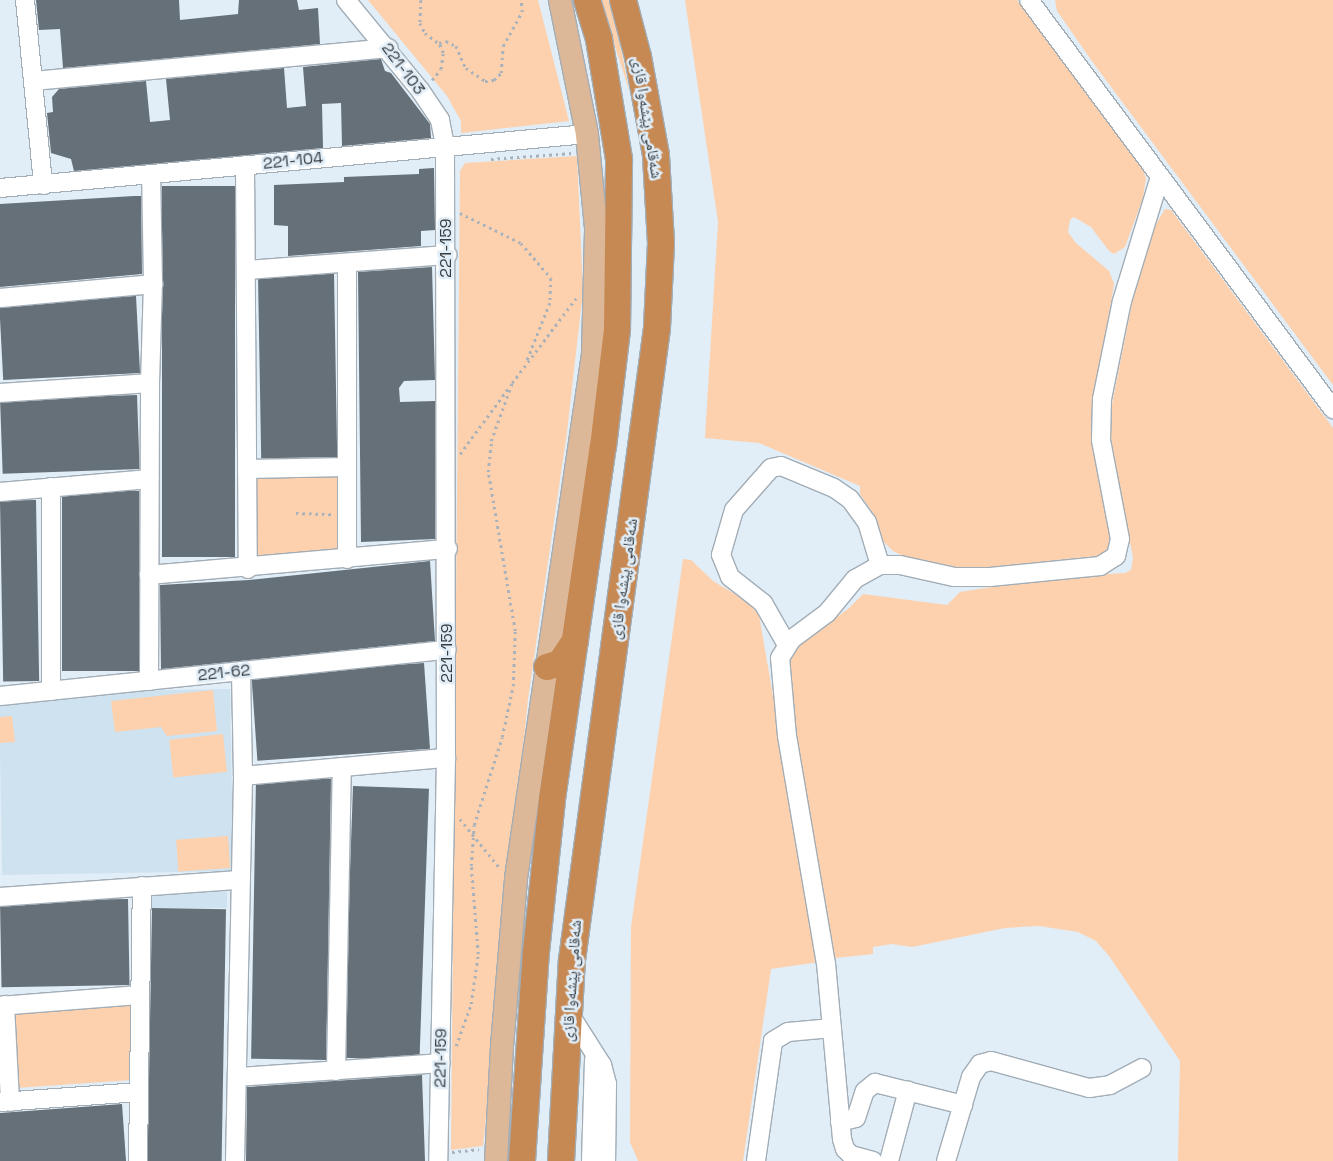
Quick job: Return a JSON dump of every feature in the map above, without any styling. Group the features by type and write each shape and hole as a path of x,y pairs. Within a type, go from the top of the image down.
{"highway":[{"name":"شەقامی پێشەوا قازی","path":"522,1161 536,952 552,799 603,447 618,296 620,199 618,150 599,38 587,0"},
{"name":"شەقامی پێشەوا قازی","path":"561,1161 572,960 590,811 641,457 658,300 659,212 654,145 638,57 623,0"},
{"path":"620,199 626,221 637,227 650,225 659,212"},
{"path":"618,296 628,281 639,278 655,286 658,300"},
{"path":"547,667 560,663 575,640"}],"main road":[{"path":"492,1154 516,878 593,354 596,228 587,134 560,0"}],"street":[{"path":"25,0 43,185"},
{"name":"221-103","path":"346,0 388,48 420,90 440,120 445,146"},
{"path":"1029,0 1333,409"},
{"path":"1045,0 1048,26"},
{"path":"34,81 388,48"},
{"name":"221-104","path":"0,188 587,134"},
{"name":"221-159","path":"443,1157 446,1057 448,549 445,146"},
{"path":"245,165 248,569"},
{"path":"149,681 149,479 153,284 151,174"},
{"path":"874,1161 848,1152 843,1144 826,964 779,673 780,658 786,645 827,612 855,579 880,565 900,565 954,577 990,577 1100,566 1116,556 1120,539 1103,452 1101,406 1122,301 1160,177"},
{"path":"246,270 347,264 447,255"},
{"path":"347,264 347,559"},
{"path":"0,298 153,284"},
{"path":"0,393 150,382"},
{"path":"786,645 763,603 730,577 721,555 734,510 771,468 781,466 834,488 850,499 867,522 880,565"},
{"path":"247,469 347,467"},
{"path":"0,492 149,479"},
{"path":"51,487 51,691"},
{"path":"149,575 248,569 448,549"},
{"name":"221-62","path":"0,696 447,650"},
{"path":"235,1161 242,776 241,671"},
{"path":"242,776 446,758"},
{"path":"336,1071 342,767"},
{"path":"0,897 240,880"},
{"path":"138,1161 142,886"},
{"path":"138,1092 5,1102 2,1006 140,995"},
{"path":"569,1013 594,1052 607,1084 606,1161"},
{"path":"756,1161 773,1041 788,1032 832,1028"},
{"path":"591,1161 594,1052"},
{"path":"237,1077 336,1071 446,1057"},
{"path":"946,1161 973,1071 985,1062 1089,1088 1110,1085 1142,1068"},
{"path":"840,1122 856,1118 871,1084 880,1082 962,1105"},
{"path":"889,1161 908,1090"}],"path":[{"path":"420,90 441,69 443,53 438,43 424,33 420,22 421,0"},
{"path":"438,43 446,41 456,46 466,68 474,76 485,82 494,80 501,73 506,41 522,12 521,0"},
{"path":"458,213 521,244 551,278 550,303 525,365"},
{"path":"454,462 581,292"},
{"path":"446,1057 466,1025 476,979 478,954 471,866 473,834 502,737 514,686 515,632 488,472 491,440 512,383"},
{"path":"296,512 347,514"},
{"path":"456,813 500,869"},
{"path":"443,1157 492,1154"}],"shaded area":[{"path":"368,0 538,0 569,121 461,133 461,121 447,96"},
{"path":"600,0 611,0 630,93"},
{"path":"685,0 1017,0 1141,165 1146,178 1143,198 1125,247 1114,254 1109,251 1091,227 1074,217 1070,220 1068,232 1076,243 1109,271 1114,284 1092,418 1111,534 1111,547 1104,555 975,569 920,564 893,551 882,540 877,519 860,494 860,486 759,443 705,438 718,222"},
{"path":"1055,0 1333,0 1333,385 1094,64 1057,11"},
{"path":"577,156 583,291 567,432 528,699 483,1146 451,1150 460,171 465,163"},
{"path":"1165,209 1171,210 1333,428 1333,1161 1178,1161 1180,1061 1109,956 1096,941 1078,932 1039,926 1005,928 912,947 892,944 873,947 873,954 835,958 797,754 788,659 793,649 848,609 863,594 947,605 960,592 1049,578 1125,573 1131,570 1133,558 1108,424 1136,283 1152,231"},
{"path":"338,472 342,554 257,558 253,476"},
{"path":"683,559 691,560 713,581 745,600 759,615 819,962 771,969 743,1161 638,1161 630,1142 631,927"},
{"path":"230,689 233,871 2,875 0,693"},
{"path":"213,690 217,731 167,736 161,727 115,732 111,701"},
{"path":"12,716 15,742 0,743 0,717"},
{"path":"223,734 227,772 173,777 169,740"},
{"path":"228,836 230,868 178,872 176,840"},
{"path":"151,891 227,891 227,908 151,908"},
{"path":"130,1003 135,1080 17,1088 11,1011"}],"building":[{"path":"36,0 179,0 180,20 238,14 239,0 297,0 299,10 318,8 320,44 63,68 60,29 39,30"},
{"path":"381,59 385,71 391,73 430,124 431,138 342,146 341,103 322,104 323,148 74,171 71,159 51,153 47,113 53,112 52,97 59,89 146,81 150,122 170,120 166,79 284,68 287,108 306,106 303,67"},
{"path":"434,168 435,230 421,231 421,246 288,256 288,226 274,225 274,185 344,182 344,177 419,174 419,169"},
{"path":"162,186 235,186 235,557 162,557"},
{"path":"141,196 142,274 0,287 0,204"},
{"path":"432,267 435,380 404,381 399,388 400,402 435,401 435,539 361,542 358,272"},
{"path":"334,274 337,457 261,458 258,275"},
{"path":"136,296 140,373 3,380 0,303"},
{"path":"137,395 140,469 3,474 0,400"},
{"path":"62,491 139,491 139,671 62,671"},
{"path":"36,500 39,681 3,682 0,501"},
{"path":"430,561 435,641 161,669 160,585 249,580"},
{"path":"424,663 430,749 257,761 251,675"},
{"path":"256,778 331,779 326,1060 251,1059"},
{"path":"353,786 429,789 419,1060 344,1058"},
{"path":"128,899 130,985 2,987 0,901"},
{"path":"152,908 226,909 222,1161 148,1161"},
{"path":"422,1075 425,1161 246,1161 247,1087"},
{"path":"122,1104 126,1161 0,1161 0,1113"}]}
